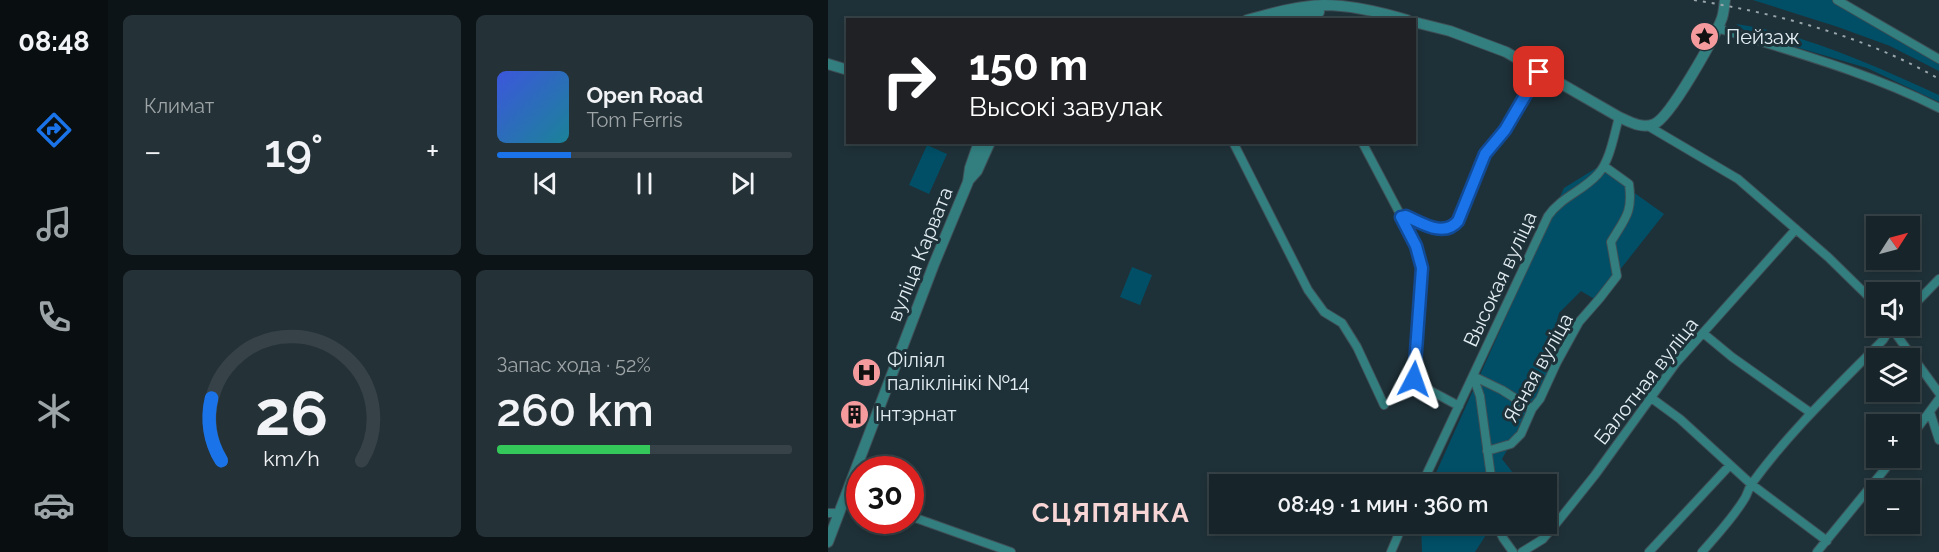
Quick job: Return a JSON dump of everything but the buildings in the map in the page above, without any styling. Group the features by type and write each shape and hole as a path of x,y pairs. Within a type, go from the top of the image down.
{"street":[{"path":"1648,126 1663,119 1672,106 1717,28 1725,0"},
{"path":"1837,0 1939,59"},
{"path":"1264,18 1342,7 1365,9 1399,18"},
{"path":"1291,18 1307,13"},
{"path":"1416,22 1450,31 1506,52 1619,117 1638,125 1648,126 1727,171 1866,292"},
{"path":"1717,28 1871,76 1939,108"},
{"path":"828,63 846,63"},
{"path":"828,63 846,69"},
{"path":"1401,217 1406,216 1438,229 1454,226 1485,154 1505,130 1539,72"},
{"name":"Высокая вуліца","path":"1427,474 1548,216 1560,201 1592,180 1604,166 1619,117"},
{"name":"вуліца Карвата","path":"861,456 934,264 968,182 978,144"},
{"name":"вуліца Карвата","path":"968,182 977,171 989,144"},
{"path":"1234,144 1308,290 1324,312 1342,323 1357,347 1384,405"},
{"path":"1363,144 1416,246 1422,268 1414,379 1416,383 1459,406"},
{"name":"Ясная вуліца","path":"1487,451 1517,440 1579,322 1617,276 1611,242 1627,215 1631,200 1629,184 1604,166"},
{"name":"Балотная вуліца","path":"1522,552 1543,539 1555,525 1595,475 1676,363 1796,229"},
{"path":"1920,299 1939,279"},
{"path":"1703,333 1732,357 1811,413"},
{"path":"1702,552 1746,497 1751,484 1811,413 1885,336"},
{"path":"1897,336 1939,393"},
{"path":"1473,376 1502,390 1532,409"},
{"path":"1473,376 1480,396 1490,474"},
{"path":"1650,397 1680,419 1751,484 1827,541"},
{"path":"1920,425 1939,399"},
{"path":"1930,412 1939,440"},
{"path":"1649,552 1730,465"},
{"path":"1817,552 1886,468"},
{"name":"вуліца Карвата","path":"828,542 834,513 846,495"},
{"path":"924,521 1011,552"},
{"path":"1390,552 1398,534"},
{"path":"1501,534 1513,552"}],"shaded area":[{"path":"1753,0 1832,0 1939,62 1939,71 1890,46"},
{"path":"1736,24 1789,35 1840,52 1939,95 1939,102 1867,68 1748,33"},
{"path":"927,145 947,154 929,194 909,185"},
{"path":"1598,167 1664,214 1596,300 1581,291 1559,313 1547,358 1553,368 1502,459 1514,474 1435,474 1564,188"},
{"path":"1132,267 1152,275 1140,305 1120,297"},
{"path":"1421,534 1487,534 1475,552 1422,552"}],"railway":[{"path":"1694,0 1757,12 1820,29 1881,50 1939,79"}],"place":[{"name":"Пейзаж","path":"1705,37"},
{"name":"Філіял паліклінікі №14","path":"866,372"},
{"name":"Інтэрнат","path":"854,414"}],"district":[{"name":"СЦЯПЯНКА","path":"1111,513"}],"route":[{"path":"1414,379 1422,268 1416,246 1401,217 1406,216 1438,229 1454,226 1485,154 1505,130 1539,72"}]}
